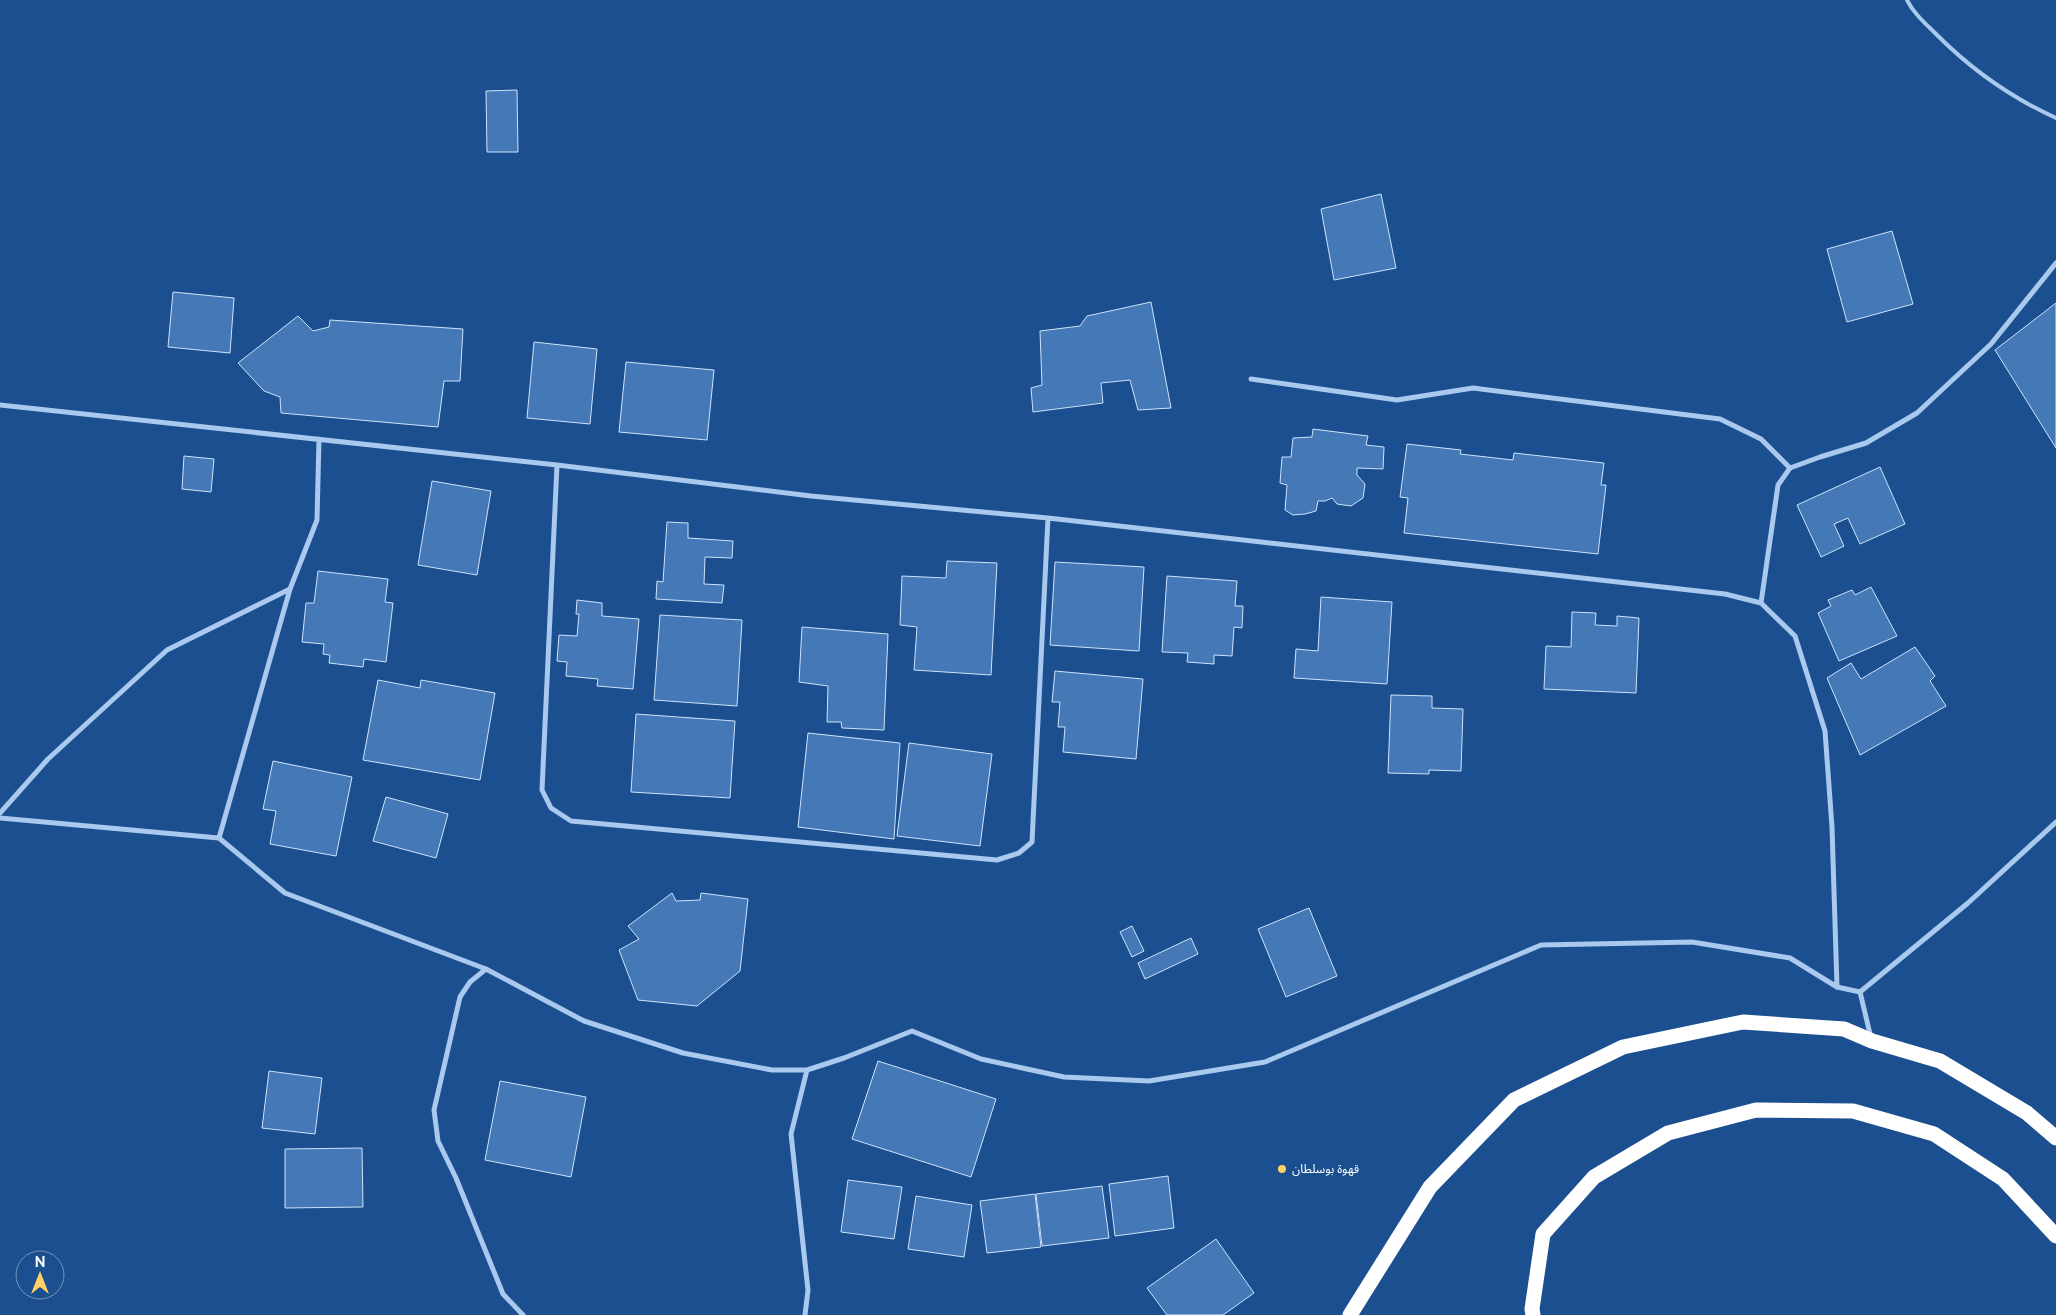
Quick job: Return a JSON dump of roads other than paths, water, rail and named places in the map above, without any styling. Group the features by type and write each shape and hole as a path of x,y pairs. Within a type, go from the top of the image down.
{"highway":[{"path":"1350,1315 1430,1187 1514,1100 1623,1047 1743,1022 1844,1029 1872,1041 1940,1061 2028,1113 2056,1138"},
{"path":"1533,1315 1532,1309 1543,1234 1594,1177 1668,1133 1756,1110 1853,1111 1934,1134 2003,1179 2056,1236"}],"street":[{"path":"1760,602 1778,485 1790,468 1820,456 1866,443 1917,413 1991,344 2056,263"},
{"path":"1251,379 1397,400 1473,388 1720,418 1760,439 1790,468"},
{"path":"0,405 557,465 811,496 1048,518 1725,594 1760,602 1796,636 1825,731 1832,827 1837,987"},
{"path":"219,838 290,588 317,520 320,439"},
{"path":"557,465 542,790 550,808 571,821 996,860 1019,852 1032,842 1048,518"},
{"path":"0,813 48,758 167,650 290,588"},
{"path":"0,818 219,838 284,893 486,969 584,1021 683,1053 772,1070 807,1070 844,1058 912,1031 981,1059 1064,1077 1149,1081 1265,1062 1541,945 1692,942 1790,958 1837,987 1860,992"},
{"path":"1860,992 1968,903 2056,822"},
{"path":"486,969 470,982 460,997 434,1110 438,1141 456,1178 503,1294 523,1315"},
{"path":"1860,992 1872,1041"},
{"path":"805,1315 808,1290 792,1134 807,1070"}],"lane":[{"path":"1907,0 1913,11 1963,60 2030,106 2056,118"}],"place":[{"name":"قهوة بوسلطان","path":"1282,1169"}]}
